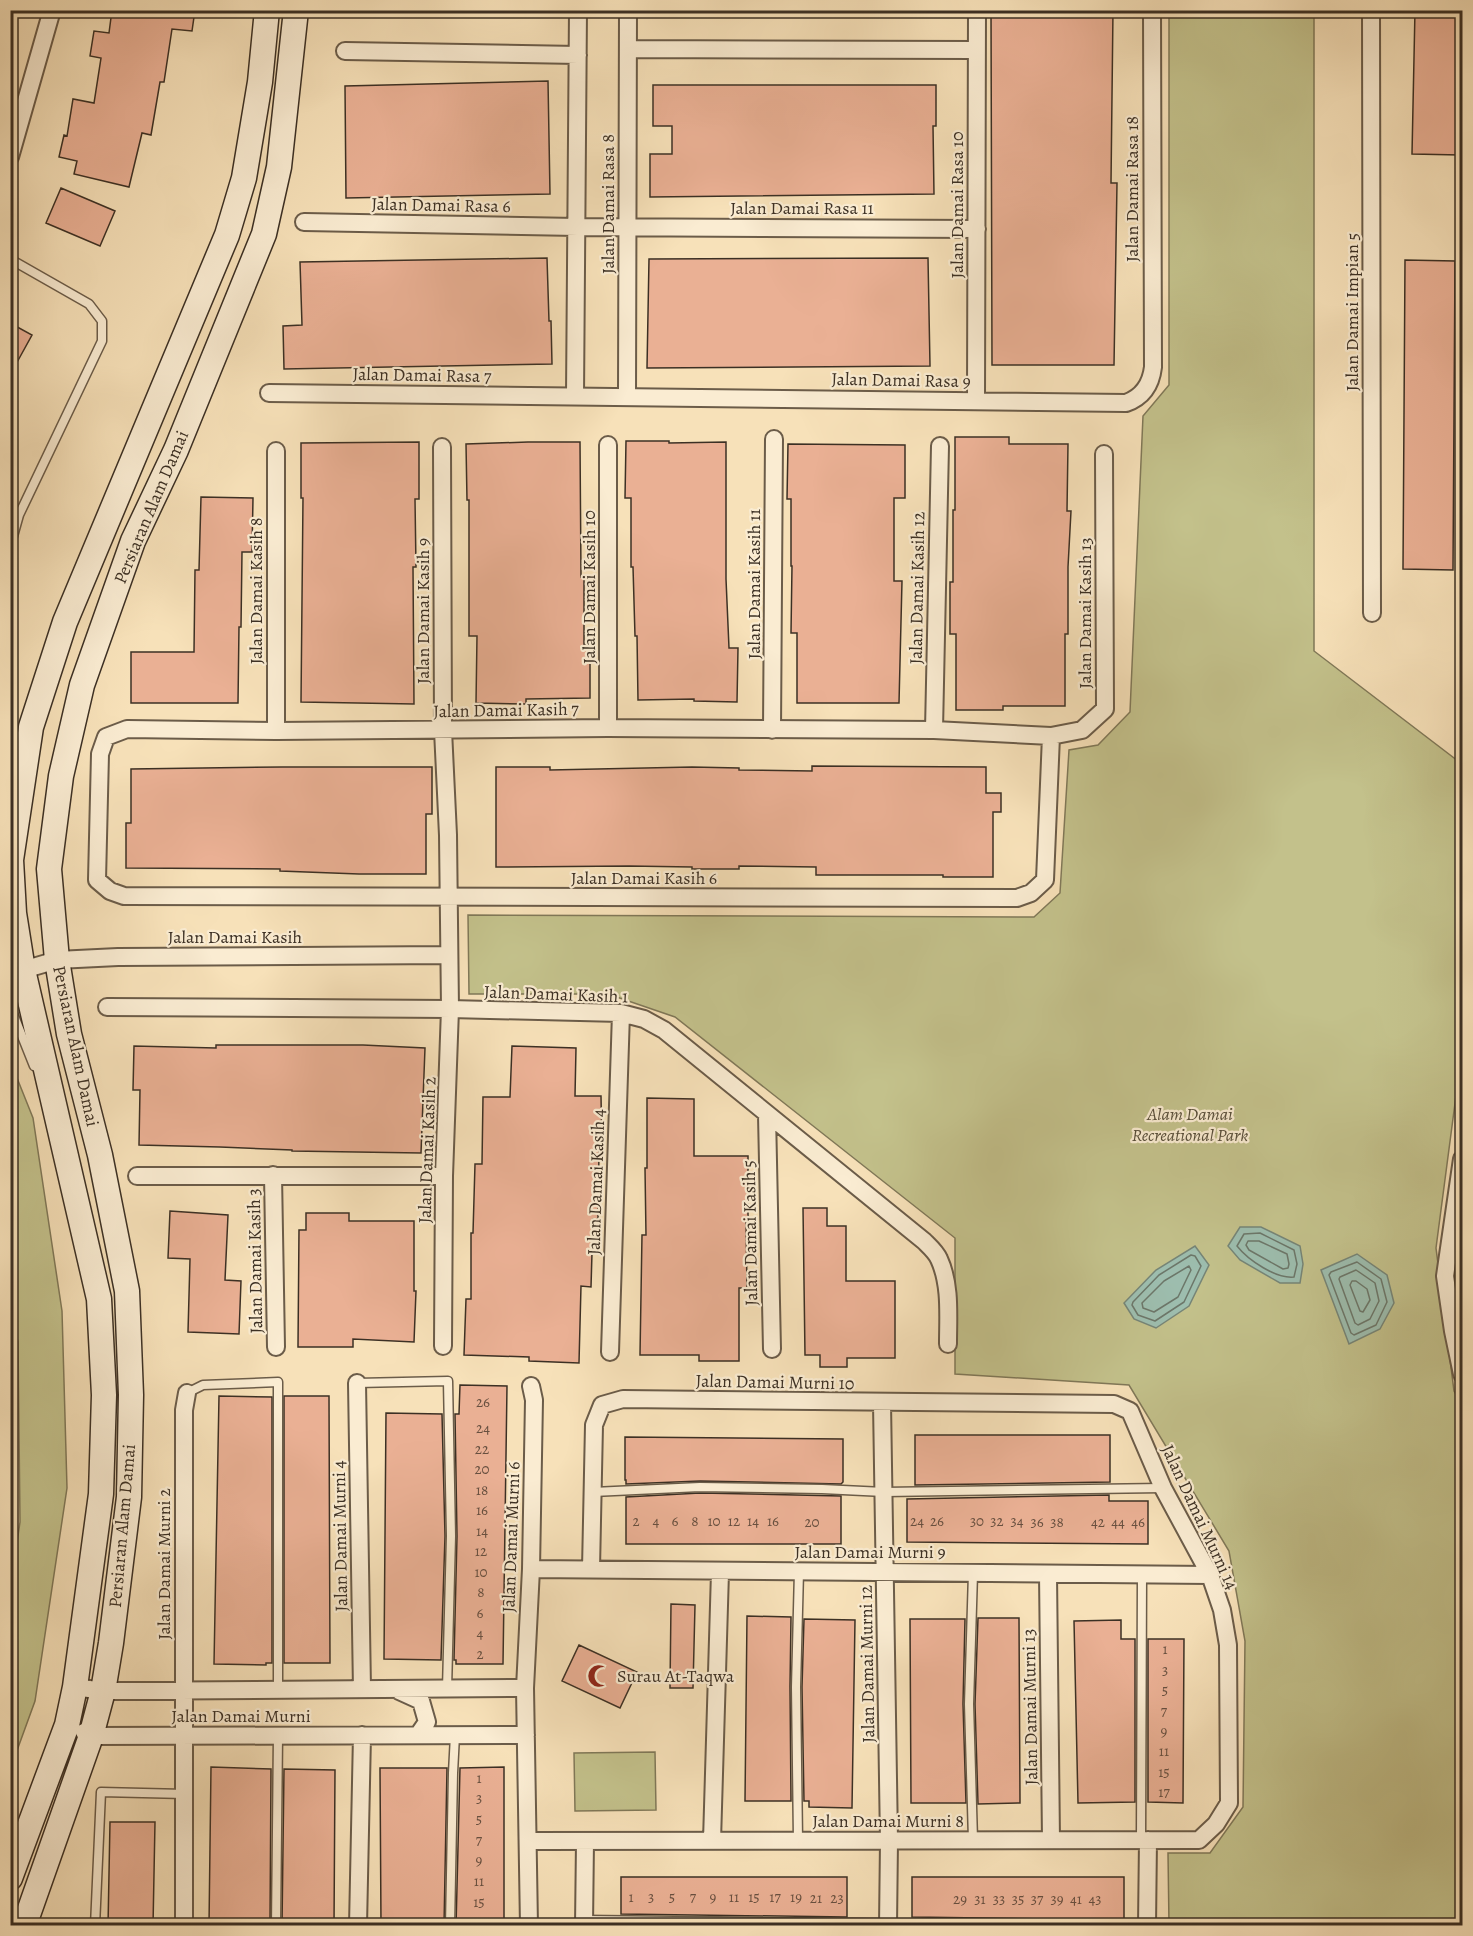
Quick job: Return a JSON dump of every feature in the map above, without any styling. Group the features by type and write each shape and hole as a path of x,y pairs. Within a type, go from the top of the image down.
{"street":[{"path":"10,156 52,10"},
{"name":"Persiaran Alam Damai","path":"10,1878 67,1725 75,1687 101,1494 104,1395 99,1299 22,970 10,860 31,727 65,621 227,235 244,178 260,82 267,10"},
{"name":"Persiaran Alam Damai","path":"24,1926 91,1736 103,1691 129,1497 131,1395 127,1291 100,1155 69,1034 57,960 49,869 61,776 82,685 133,541 176,450 264,234 279,167 296,10"},
{"name":"Jalan Damai Rasa 8","path":"575,396 578,10"},
{"name":"Jalan Damai Rasa 8","path":"627,397 628,10"},
{"name":"Jalan Damai Rasa 10","path":"976,400 977,10"},
{"name":"Jalan Damai Rasa 18","path":"1152,10 1153,367"},
{"name":"Jalan Damai Impian 5","path":"1371,10 1371,613"},
{"path":"628,49 977,50"},
{"path":"345,51 578,55"},
{"name":"Jalan Damai Rasa 6","path":"304,222 628,227"},
{"name":"Jalan Damai Rasa 11","path":"628,227 976,229"},
{"name":"Jalan Damai Rasa 9","path":"627,397 1126,403 1136,399 1145,390 1152,378 1153,367"},
{"name":"Jalan Damai Rasa 7","path":"269,393 627,397"},
{"name":"Jalan Damai Kasih 11","path":"772,730 774,439"},
{"name":"Jalan Damai Kasih 10","path":"608,445 608,728"},
{"name":"Jalan Damai Kasih 12","path":"934,730 940,446"},
{"name":"Jalan Damai Kasih 9","path":"442,447 443,730 448,835 449,955"},
{"name":"Jalan Damai Kasih 8","path":"276,451 276,731"},
{"name":"Jalan Damai Kasih 13","path":"1051,736 1082,730 1105,709 1104,454"},
{"name":"Jalan Damai Kasih 7","path":"97,880 100,754 106,737 126,729 276,731 608,728 934,730 1051,736"},
{"name":"Jalan Damai Kasih 6","path":"97,880 110,891 124,896 1017,898 1031,892 1045,880 1051,736"},
{"name":"Jalan Damai Kasih","path":"22,970 57,960 118,957 449,955"},
{"name":"Jalan Damai Kasih 2","path":"443,1346 444,1176 450,1010 449,955"},
{"name":"Jalan Damai Kasih 1","path":"107,1007 621,1013 644,1019 664,1030 924,1241 938,1257 944,1276 948,1297 948,1344"},
{"name":"Jalan Damai Kasih 4","path":"610,1352 621,1013"},
{"name":"Jalan Damai Kasih 5","path":"767,1115 772,1349"},
{"path":"1462,1159 1445,1276 1462,1374"},
{"name":"Jalan Damai Kasih 3","path":"273,1175 276,1347"},
{"path":"137,1176 444,1176"},
{"name":"Jalan Damai Murni 4","path":"357,1383 362,1689"},
{"name":"Jalan Damai Murni 6","path":"529,1926 525,1688 531,1569 534,1400 531,1386"},
{"name":"Jalan Damai Murni 2","path":"184,1926 184,1410 187,1393"},
{"name":"Jalan Damai Murni 10","path":"591,1569 594,1425 602,1405 623,1399 1114,1404"},
{"name":"Jalan Damai Murni 12","path":"882,1403 889,1841 888,1924"},
{"name":"Jalan Damai Murni 14","path":"1114,1404 1130,1411 1163,1488 1209,1575 1222,1610 1228,1646 1229,1803"},
{"name":"Jalan Damai Murni 9","path":"531,1569 1209,1575"},
{"path":"712,1841 720,1572"},
{"name":"Jalan Damai Murni 13","path":"1048,1574 1051,1840"},
{"name":"Jalan Damai Murni","path":"75,1687 103,1691 525,1688"},
{"name":"Jalan Damai Murni","path":"396,1689 421,1701 427,1722 418,1735"},
{"name":"Jalan Damai Murni","path":"67,1725 91,1736 526,1735"},
{"path":"358,1926 362,1735"},
{"name":"Jalan Damai Murni 8","path":"528,1841 1199,1840 1216,1824 1229,1803"},
{"path":"1145,1840 1147,1926"},
{"path":"584,1923 585,1841"}],"lane":[{"path":"10,260 88,304 102,321 102,341 19,515 10,547"},
{"path":"10,1006 61,1133"},
{"path":"357,1383 448,1381 451,1536 447,1689"},
{"path":"187,1393 203,1384 278,1382 278,1689"},
{"path":"593,1492 700,1487 884,1492 1163,1488"},
{"path":"798,1840 796,1687 800,1571"},
{"path":"973,1840 969,1704 974,1573"},
{"path":"1142,1575 1145,1840"},
{"path":"276,1926 278,1735"},
{"path":"450,1926 455,1735"},
{"path":"95,1926 101,1792 184,1794"},
{"path":"584,1923 1133,1926"}],"green space":[{"name":"Alam Damai Recreational Park","path":"1169,11 1314,11 1314,651 1462,764 1462,1050 1436,1248 1454,1391 1462,1405 1462,1925 1169,1925 1168,1853 1210,1853 1243,1807 1245,1641 1229,1551 1129,1385 955,1374 955,1238 675,1017 608,994 469,994 468,915 1034,917 1060,893 1069,750 1098,745 1130,712 1143,416 1169,385"},
{"path":"11,1063 33,1118 62,1311 67,1488 35,1701 11,1767 11,1584 20,1522 18,1342 10,1306"},
{"path":"655,1752 656,1810 575,1811 574,1753"}],"water":[{"path":"1240,1227 1261,1227 1300,1246 1303,1264 1300,1283 1280,1283 1240,1260 1228,1246"},
{"path":"1195,1246 1209,1265 1189,1306 1156,1328 1134,1319 1124,1303 1156,1270"},
{"path":"1357,1254 1387,1275 1394,1303 1380,1329 1349,1344 1321,1270"}],"building":[{"path":"112,10 195,10 192,31 172,29 164,82 160,82 151,135 142,133 129,187 74,174 77,161 59,157 64,135 67,136 73,99 94,103 101,58 90,56 94,31 109,33"},
{"path":"991,10 1113,10 1111,183 1117,183 1114,365 992,365"},
{"path":"1415,10 1460,10 1460,80 1462,80 1460,155 1412,154"},
{"path":"548,81 550,194 346,198 345,86"},
{"path":"653,85 936,85 936,126 933,126 934,194 650,197 650,154 672,154 672,126 653,126"},
{"path":"61,188 115,211 100,246 46,223"},
{"path":"547,258 552,364 284,369 283,326 302,325 300,262"},
{"path":"928,258 930,366 647,368 649,259"},
{"path":"1405,260 1455,261 1453,570 1403,569"},
{"path":"10,323 32,335 10,375"},
{"path":"955,437 1009,437 1009,444 1068,444 1067,511 1071,511 1068,634 1065,634 1065,706 1003,706 1003,710 956,710 956,634 950,634 950,582 953,582 953,510 955,510"},
{"path":"626,441 726,442 726,579 729,648 738,648 737,702 694,701 694,699 638,700 637,636 635,636 633,567 631,567 631,498 625,498"},
{"path":"419,442 419,499 415,499 416,567 413,567 414,704 301,702 303,498 301,498 301,443"},
{"path":"580,442 581,577 584,577 584,645 590,645 590,698 526,699 526,704 476,703 477,636 469,636 469,500 467,500 466,444"},
{"path":"788,444 905,445 905,498 894,498 894,581 902,581 899,703 797,703 797,633 791,633 791,499 787,499"},
{"path":"201,497 253,498 252,552 242,552 238,703 131,703 131,652 194,652 195,570 199,570"},
{"path":"812,766 986,767 986,793 1001,793 1001,812 993,812 993,877 816,875 816,867 739,866 739,869 692,869 692,867 629,866 496,867 496,767 550,767 550,770 692,767 812,771"},
{"path":"432,767 432,814 426,814 426,874 359,874 280,871 280,869 126,868 126,823 131,823 131,769"},
{"path":"216,1045 363,1045 425,1048 421,1153 139,1145 140,1090 133,1090 134,1046 216,1048"},
{"path":"512,1046 576,1048 575,1096 601,1096 602,1150 599,1150 598,1219 593,1219 591,1287 581,1286 579,1363 529,1361 529,1357 464,1355 466,1299 471,1299 471,1233 473,1233 475,1164 482,1164 483,1097 510,1097"},
{"path":"647,1098 694,1099 694,1156 748,1156 747,1288 739,1288 739,1361 699,1361 699,1355 640,1355 642,1235 646,1235"},
{"path":"803,1208 827,1208 827,1226 846,1226 846,1281 895,1281 895,1358 847,1358 847,1367 820,1367 820,1355 805,1355"},
{"path":"170,1211 228,1215 225,1280 241,1281 239,1334 188,1332 190,1259 168,1258"},
{"path":"306,1213 349,1213 349,1221 414,1221 414,1291 416,1291 414,1342 353,1339 353,1347 298,1347 299,1230 306,1230"},
{"path":"460,1385 507,1386 503,1664 456,1664 454,1660 457,1536 455,1414 459,1414"},
{"path":"219,1396 272,1397 272,1663 266,1663 266,1665 214,1664"},
{"path":"284,1396 329,1396 330,1663 284,1663"},
{"path":"386,1413 442,1414 445,1536 441,1660 384,1659"},
{"path":"915,1435 1110,1435 1110,1482 915,1485"},
{"path":"625,1437 843,1439 843,1482 841,1484 700,1481 626,1484"},
{"path":"700,1493 841,1496 841,1544 626,1544 626,1497"},
{"path":"1109,1495 1109,1501 1148,1501 1148,1544 907,1542 907,1499"},
{"path":"671,1604 695,1605 693,1688 670,1688"},
{"path":"747,1616 791,1617 791,1801 745,1801"},
{"path":"978,1618 1019,1618 1020,1803 978,1804 975,1704"},
{"path":"804,1619 855,1620 852,1808 809,1807 809,1801 804,1801 802,1687"},
{"path":"910,1619 965,1619 963,1704 966,1803 911,1803"},
{"path":"1121,1620 1121,1639 1135,1639 1135,1802 1078,1803 1074,1621"},
{"path":"1148,1639 1184,1639 1183,1803 1148,1802"},
{"name":"Surau At-Taqwa","path":"579,1645 637,1672 620,1708 562,1681"},
{"path":"211,1767 271,1769 270,1926 209,1926"},
{"path":"504,1767 504,1926 456,1926 460,1768"},
{"path":"380,1768 447,1768 444,1926 381,1926"},
{"path":"284,1769 335,1770 334,1926 282,1926"},
{"path":"110,1822 155,1822 153,1926 108,1926"},
{"path":"621,1877 847,1877 847,1917 621,1914"},
{"path":"912,1877 1124,1877 1124,1920 912,1917"}],"place":[{"name":"Surau At-Taqwa","path":"599,1676"}]}
